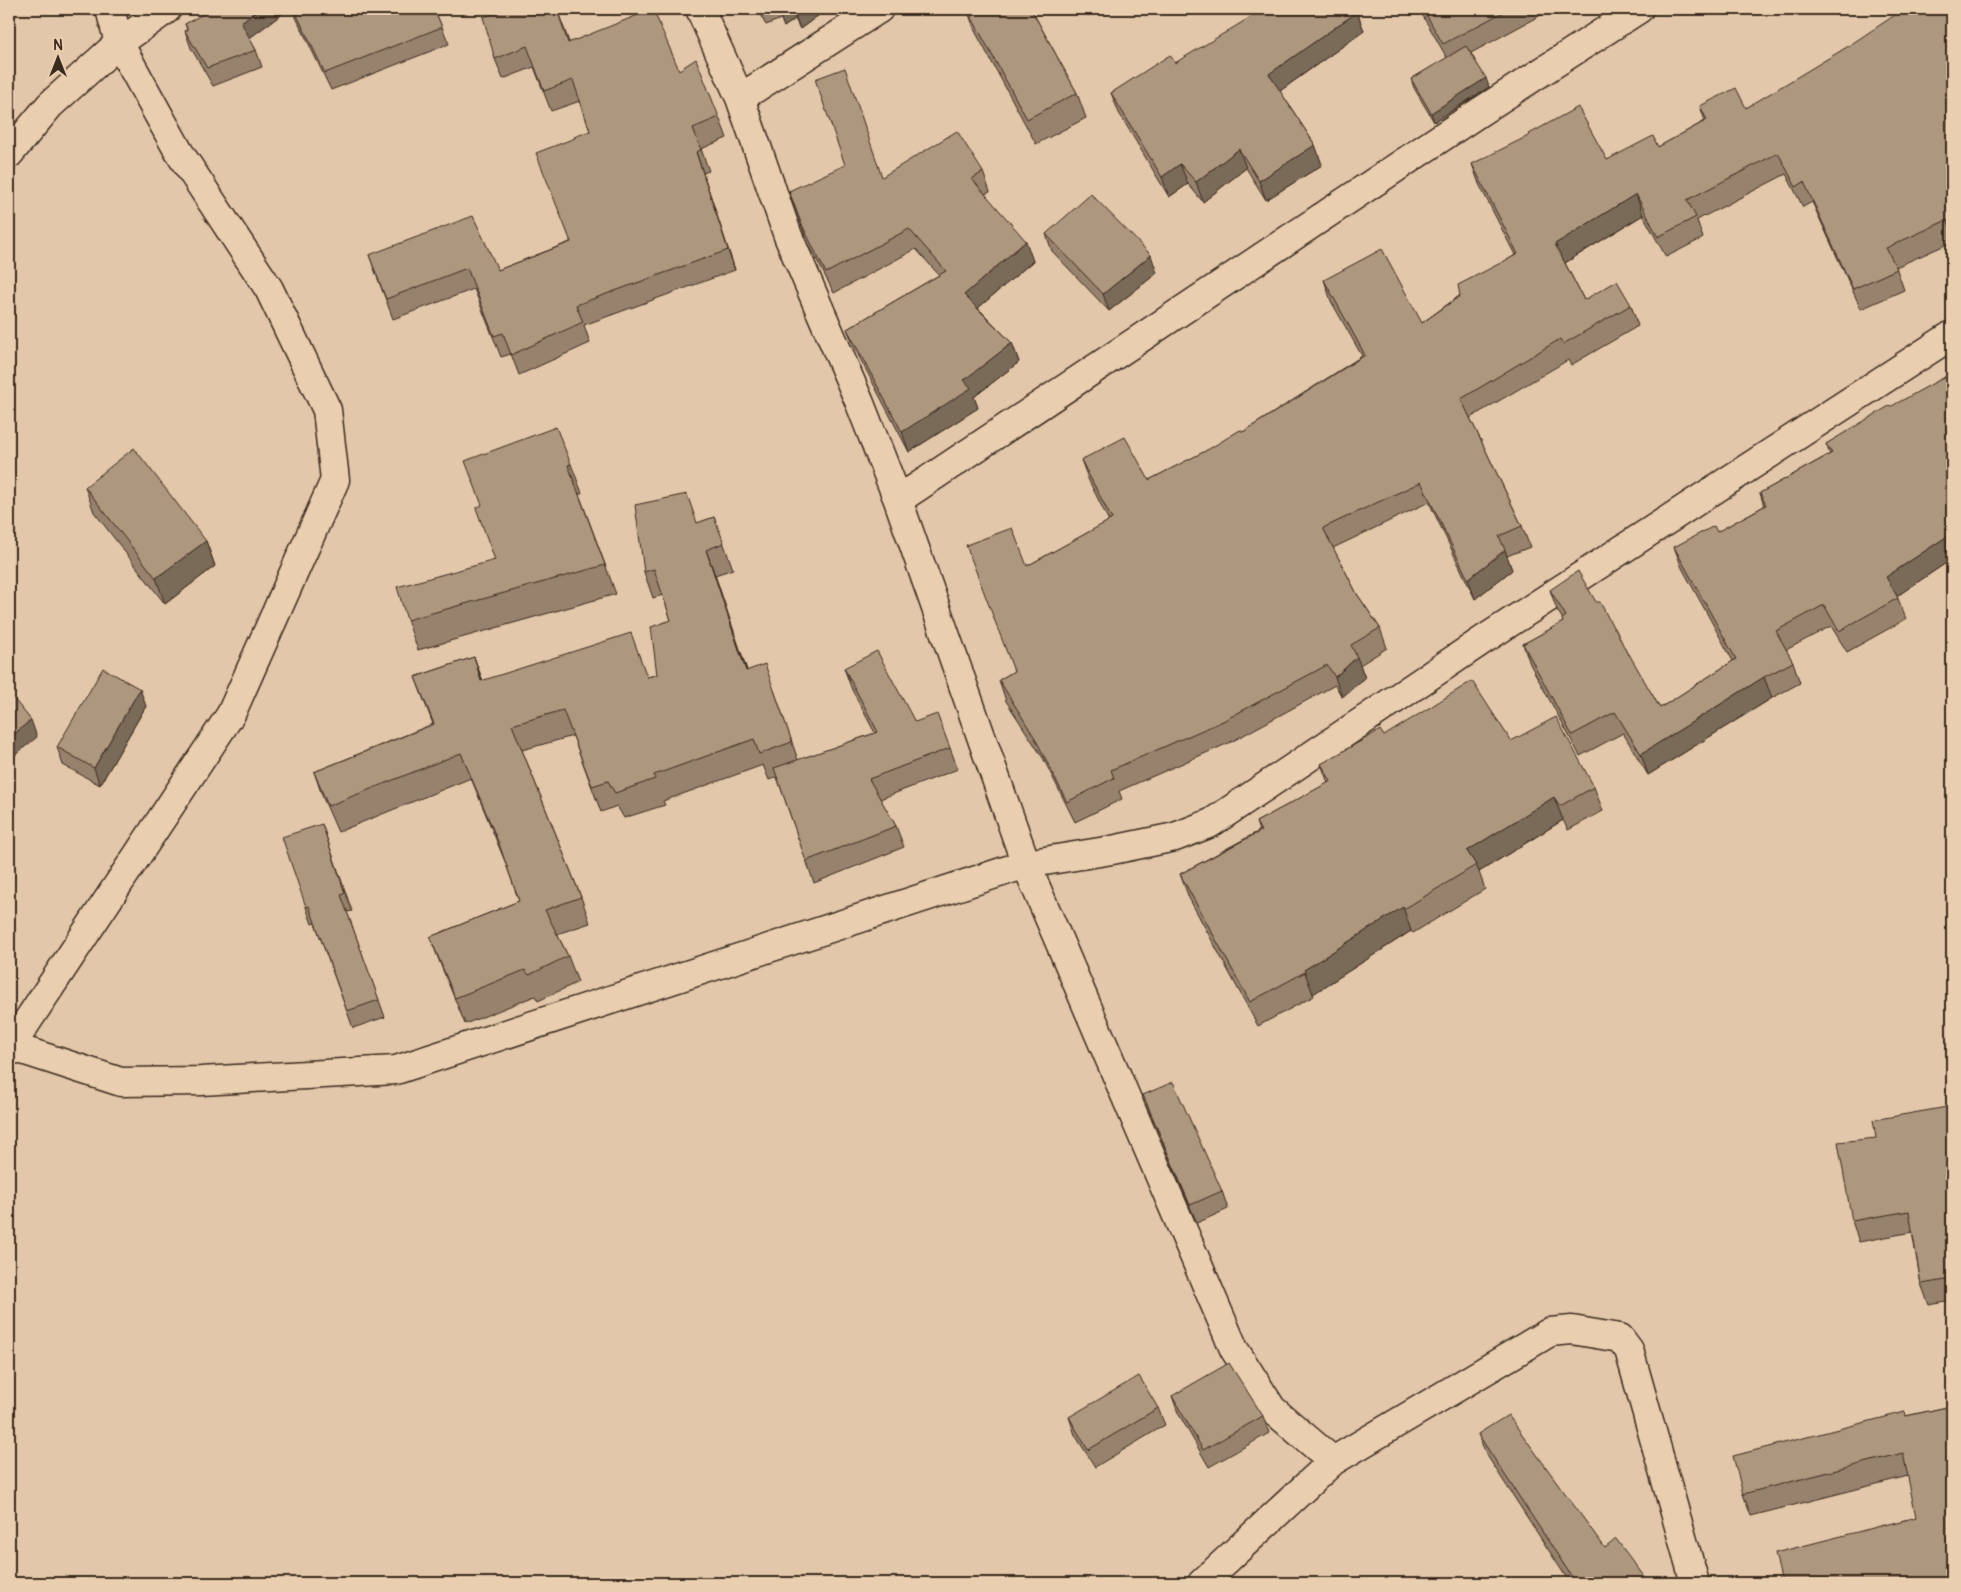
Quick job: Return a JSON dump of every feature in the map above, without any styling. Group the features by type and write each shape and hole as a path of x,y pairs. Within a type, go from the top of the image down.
{"street":[{"path":"110,9 119,43 179,152 269,289 327,410 335,480 231,714 9,1047 121,1082 211,1080 396,1070 1026,864 1112,850 1175,837 1211,824 1492,635 1952,335"},
{"path":"9,154 50,105 119,43 167,9"},
{"path":"700,9 740,98 788,236 859,401 898,500 1026,864 1234,1349 1272,1409 1334,1461"},
{"path":"740,98 879,9"},
{"path":"898,500 1478,113 1639,9"},
{"path":"1202,1583 1334,1461 1550,1332 1572,1330 1620,1338 1629,1350 1695,1583"}],"building":[{"path":"212,9 259,9 241,22 256,50 207,68 185,31 188,30 185,24"},
{"path":"294,9 434,9 442,27 325,73"},
{"path":"506,9 557,9 568,43 653,9 679,70 696,59 719,117 693,128 701,150 696,152 728,250 576,305 583,322 511,355 503,333 494,336 467,268 386,299 369,255 473,216 498,270 571,242 536,153 590,131 573,80 544,91 527,46 495,59 483,17"},
{"path":"967,9 1031,9 1077,93 1027,119"},
{"path":"1264,9 1355,9 1357,12 1269,74 1315,145 1259,181 1239,149 1196,182 1180,164 1162,177 1111,93 1170,55 1175,63"},
{"path":"1423,9 1509,9 1443,44"},
{"path":"1904,9 1952,9 1952,231 1947,220 1886,248 1897,269 1853,289 1804,182 1796,187 1778,153 1687,200 1696,217 1658,237 1636,194 1555,244 1584,300 1617,281 1631,305 1563,344 1560,339 1461,399 1522,526 1499,536 1505,550 1468,579 1421,482 1323,528 1357,594 1380,628 1351,645 1357,657 1335,677 1327,665 1223,721 1111,770 1114,778 1067,802 1035,738 999,680 1014,671 966,545 1012,528 1027,566 1112,519 1081,460 1125,437 1149,480 1209,449 1240,430 1243,432 1365,355 1324,280 1382,249 1422,323 1460,296 1458,285 1518,254 1472,164 1530,135 1578,107 1607,160 1653,136 1658,147 1707,120 1700,106 1736,88 1746,108 1847,47"},
{"path":"1466,46 1486,78 1431,113 1411,79"},
{"path":"845,68 882,177 957,131 983,172 972,179 1026,241 964,295 1012,343 964,380 971,388 902,432 847,329 946,271 909,229 826,273 801,223 789,191 845,165 815,79"},
{"path":"1091,194 1151,255 1103,294 1046,234"},
{"path":"1952,373 1952,533 1886,577 1898,598 1839,631 1824,605 1776,631 1793,662 1764,677 1641,754 1615,712 1572,735 1523,644 1563,622 1562,619 1566,616 1550,590 1578,571 1596,602 1600,602 1628,655 1660,708 1736,659 1674,547 1714,526 1717,532 1766,505 1760,493 1832,453 1826,444 1889,406"},
{"path":"556,427 571,464 568,465 605,565 407,620 397,587 495,560 476,508 482,505 465,461"},
{"path":"134,448 206,541 156,578 85,487"},
{"path":"687,494 697,523 714,517 724,543 706,550 746,671 765,664 792,742 759,754 754,739 654,775 655,779 615,793 608,781 592,786 563,710 512,725 581,897 545,910 568,956 529,975 525,970 455,998 430,937 519,901 499,844 461,753 328,806 314,772 434,724 415,677 474,657 481,681 631,633 647,677 657,675 651,627 671,620 654,569 644,572 635,505"},
{"path":"877,651 915,722 937,714 950,748 869,779 896,826 806,861 774,768 878,732 844,668"},
{"path":"103,668 140,689 94,768 57,747"},
{"path":"1472,681 1511,741 1556,717 1594,787 1560,806 1554,797 1467,851 1476,865 1404,909 1403,907 1304,970 1305,972 1250,1002 1180,874 1261,831 1256,822 1331,781 1321,764 1380,730 1384,736"},
{"path":"9,693 31,720 9,738"},
{"path":"322,824 345,893 341,895 379,1000 347,1011 309,906 306,907 282,837"},
{"path":"1173,1082 1222,1191 1190,1205 1143,1095"},
{"path":"1947,1107 1952,1140 1952,1279 1921,1284 1909,1211 1852,1221 1838,1142 1876,1138 1873,1120"},
{"path":"1229,1363 1263,1416 1203,1450 1172,1396"},
{"path":"1139,1376 1158,1408 1088,1450 1069,1417"},
{"path":"1947,1407 1952,1433 1952,1583 1782,1583 1775,1553 1916,1517 1903,1453 1743,1494 1733,1456 1905,1412 1906,1416"},
{"path":"1508,1415 1605,1548 1616,1539 1649,1583 1564,1583 1572,1577 1478,1434"}]}
